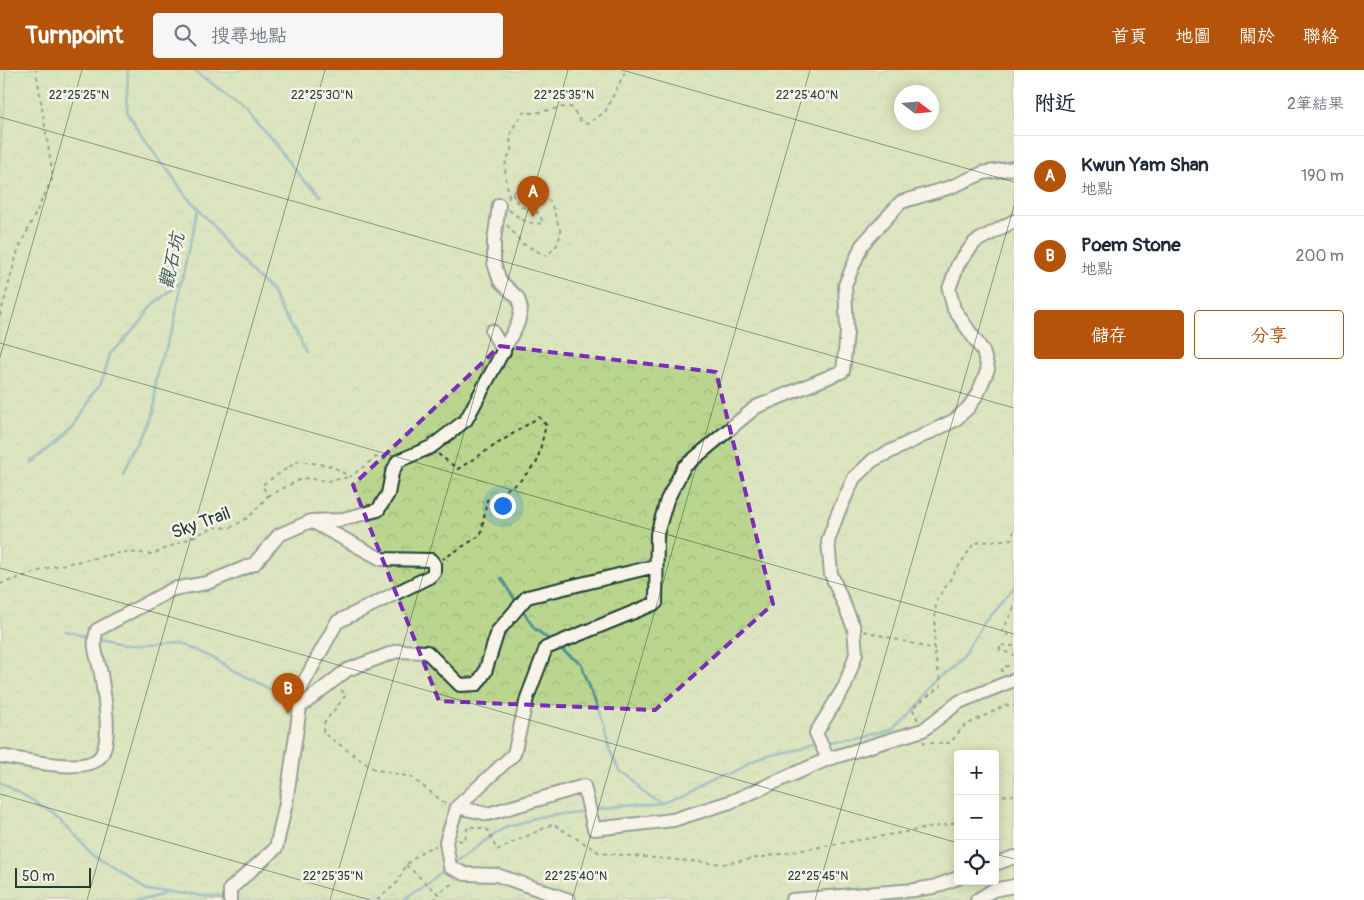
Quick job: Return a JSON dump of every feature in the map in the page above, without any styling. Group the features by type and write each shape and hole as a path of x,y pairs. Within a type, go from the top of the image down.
{"lane":[{"path":"570,900 497,875 465,874 450,867 446,842 456,809 514,754 527,698 546,648 656,603 657,534 667,500 684,467 756,407 843,371 847,332 846,285 862,245 901,202 951,187 983,173 1014,168"},
{"path":"0,756 73,766 90,764 100,757 105,746 106,710 98,658 92,644 97,630 173,589 207,583 254,564 279,535 311,521 339,520 378,510 388,494 392,473 398,461 431,447 466,420 504,352 518,323 521,309 518,298 500,281 494,263 495,222 504,202"},
{"path":"828,759 816,733 844,686 856,654 854,628 831,574 828,540 838,512 854,478 873,460 955,420 969,407 978,393 988,369 982,351 954,309 949,289 958,264 975,242 1014,221"},
{"path":"492,331 504,352"},
{"path":"230,900 230,889 276,848 286,802 300,708 297,695 336,622 429,577 434,572 434,564 431,560 424,558 381,559 311,521"},
{"path":"300,708 347,670 397,651 427,652 460,685 477,684 485,672 498,631 527,596 656,566"},
{"path":"456,809 488,814 584,786 594,829 673,820 730,802 828,759 922,730 960,702 1011,676"},
{"path":"999,863 1014,857"},
{"path":"792,900 914,890 933,887 954,879"},
{"path":"977,900 993,890 1014,886"}],"path":[{"path":"0,316 18,250 53,177 36,70"},
{"path":"504,202 509,194 505,176 506,159 512,147 510,138 512,131 524,112 532,114 561,106 571,107 580,120 587,124 605,112 626,70"},
{"path":"495,222 506,224 523,244 539,254 547,256 557,245 561,234 551,202 531,189 515,190 504,202"},
{"path":"504,202 507,208 524,222 542,224 540,214 532,208 520,207 512,194"},
{"path":"431,447 458,469 540,417 546,426 537,462 518,484 488,500 482,535 434,564"},
{"path":"268,496 303,478 329,481 350,477 376,457 398,461"},
{"name":"Sky Trail","path":"0,584 51,567 124,552 153,554 215,527 230,528 249,517 268,496 262,485 298,461 332,466 350,477"},
{"path":"1014,531 1012,539 974,543 936,601 934,649 941,686 912,708 922,730 924,743 950,743 964,726 1006,705 1014,706"},
{"path":"1014,607 1002,632 1014,638"},
{"path":"854,628 934,649"},
{"path":"1014,646 1000,645 1000,650 1014,655"},
{"path":"1011,676 1002,672 1002,667 1014,665"},
{"path":"340,689 346,695 324,723 323,733 374,769 411,777 456,809"},
{"path":"999,796 1014,795"},
{"path":"377,900 397,882 406,865 424,850 446,842 465,840 468,826 488,831 497,850 553,824 600,853 723,864 954,823"},
{"path":"406,865 438,894"},
{"path":"432,900 465,874"}],"highlighted area":[{"path":"500,346 716,372 773,604 655,710 439,701 353,485"}],"green space":[{"path":"0,70 6,70 0,162"},
{"path":"6,70 1014,70 1014,900 0,900 0,162"}],"waterway":[{"name":"觀石坑","path":"123,474 148,425 198,210 126,113 128,70"},
{"path":"195,70 247,108 319,199"},
{"path":"198,210 276,289 309,353"},
{"path":"28,462 72,425 101,385 110,353 149,307 182,281"},
{"path":"501,578 517,603"},
{"path":"824,744 890,730 967,652 984,624 1014,589"},
{"path":"522,610 534,628 551,641"},
{"path":"66,632 92,638"},
{"path":"98,639 127,645 182,642 277,693"},
{"path":"558,647 581,664 604,725 616,772 662,803"},
{"path":"593,810 662,803 767,756 818,745"},
{"path":"0,782 53,812 88,850 147,887 228,900"},
{"path":"454,863 507,826 556,815 587,811"},
{"path":"403,900 447,868"},
{"path":"140,900 168,891"}],"place":[{"name":"Kwun Yam Shan","path":"533,217"},
{"name":"Poem Stone","path":"288,714"}]}
